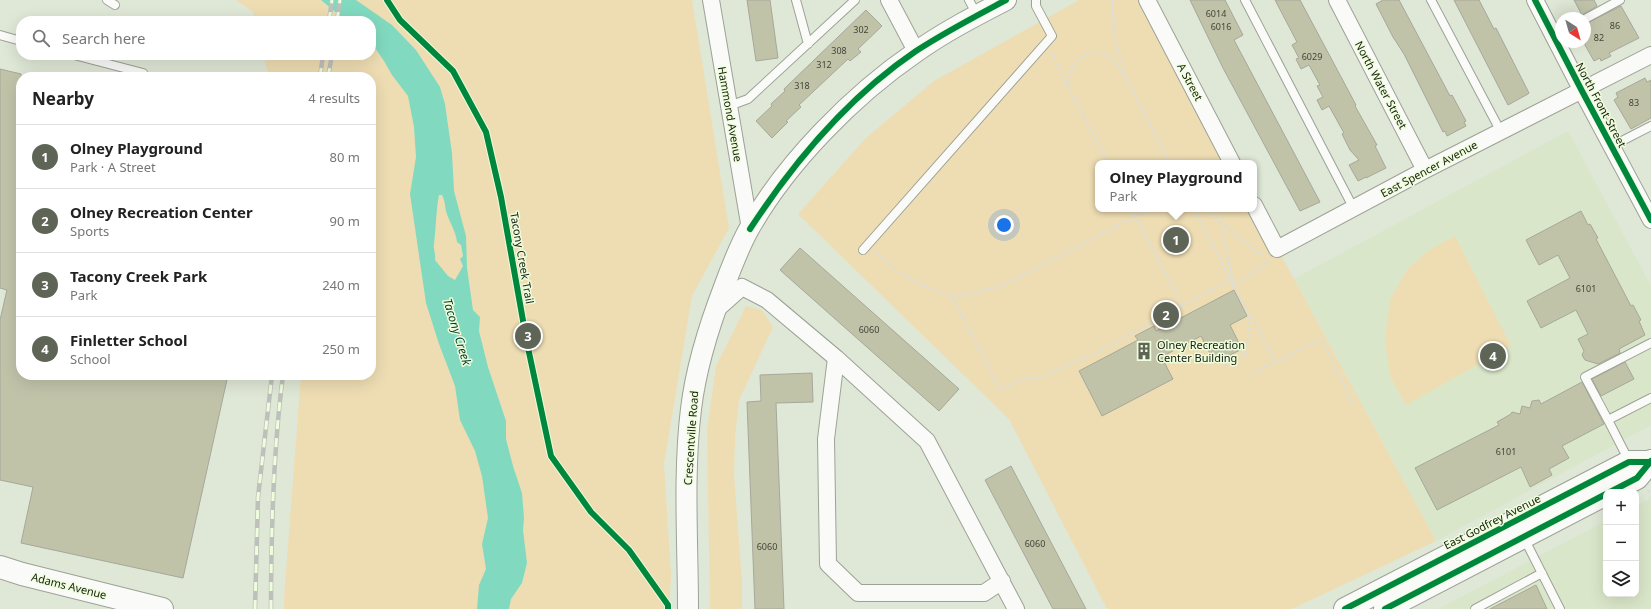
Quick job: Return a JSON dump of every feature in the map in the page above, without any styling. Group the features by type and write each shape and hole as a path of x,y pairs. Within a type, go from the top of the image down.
{"main road":[{"path":"1616,489 1637,478 1645,463"},
{"name":"East Godfrey Avenue","path":"1345,609 1374,603 1645,463"},
{"name":"East Godfrey Avenue","path":"1519,529 1603,495"},
{"name":"Adams Avenue","path":"0,567 22,574 162,609"}],"street":[{"name":"Hammond Avenue","path":"711,0 750,229"},
{"path":"889,0 916,51"},
{"name":"Crescentville Road","path":"688,609 687,478 691,409 699,362 715,310 750,229 788,173 820,135 858,97 973,8 1006,0"},
{"name":"A Street","path":"1147,0 1230,160"},
{"name":"North Water Street","path":"1337,0 1425,170"},
{"name":"North Front Street","path":"1535,0 1555,30"},
{"name":"North Front Street","path":"1563,48 1582,91 1612,146 1644,190 1651,220"},
{"name":"East Spencer Avenue","path":"1271,255 1425,170 1651,55"},
{"path":"1256,212 1271,255"},
{"path":"715,310 742,287 767,300 836,358 927,441 1016,609"},
{"path":"836,358 826,439 828,564 858,593 984,593 1002,581"}],"lane":[{"path":"107,0 115,5"},
{"path":"796,0 808,44"},
{"path":"729,106 748,99 855,0"},
{"path":"865,248 1052,36 1036,6 1036,0"},
{"path":"1245,0 1354,208"},
{"path":"1431,0 1501,132"},
{"path":"1591,15 1620,0"},
{"path":"0,35 16,40"},
{"path":"92,60 136,72"},
{"path":"1612,146 1651,126"},
{"path":"1645,463 1608,420 1586,377 1651,343"},
{"path":"1608,420 1651,398"},
{"path":"1519,529 1560,609"},
{"path":"1475,609 1542,573"},
{"path":"0,576 22,574"}],"path":[{"path":"1112,0 1114,34 1125,76"},
{"path":"1046,43 1106,160"},
{"path":"1068,86 1068,78 1075,64 1082,56 1092,51 1105,54 1116,63 1125,76 1168,160"},
{"path":"1132,212 1183,306"},
{"path":"865,248 915,283 952,296 992,289 1006,284 1144,212"},
{"path":"1196,212 1230,280 1250,317 1254,321 1275,362"},
{"path":"1210,212 1257,253 1271,255"},
{"path":"1220,221 1234,286"},
{"path":"1234,286 1271,255"},
{"path":"952,296 1000,390 1026,378 1038,379 1086,357 1230,280"},
{"path":"1225,365 1246,354 1250,317"},
{"path":"1253,373 1321,339 1354,405"},
{"path":"1647,489 1651,497"}],"shaded area":[{"path":"236,0 692,0 729,228 692,296 664,464 671,575 669,609 284,609 301,380 376,380 376,72 268,72 264,60 376,60 376,16 254,16 253,12"},
{"path":"1079,0 1138,0 1227,160 1095,160 1095,212 1257,212 1436,541 1292,609 1107,609 1009,419 798,214 866,138 934,81"},
{"path":"1568,131 1651,286 1651,425 1436,541 1294,279"},
{"path":"1455,236 1511,346 1406,405 1390,376 1385,340 1390,300 1408,268 1431,249"},
{"path":"746,306 762,310 773,327 739,400 735,438 734,475 742,582 742,609 710,609 707,431 716,366"},
{"path":"1651,498 1651,609 1438,609 1603,523 1603,597 1639,597 1639,504"}],"water":[{"name":"Tacony Creek","path":"321,0 356,0 392,25 416,50 440,87 445,104 452,153 454,191 466,236 467,268 473,310 480,317 479,331 488,367 506,421 506,439 522,493 524,518 523,530 527,563 522,583 511,599 509,609 477,609 479,585 486,569 482,544 488,518 482,476 475,451 460,420 455,386 439,344 426,303 410,194 416,157 414,127 408,96 392,75 376,49 376,16 340,16","holes":["439,195 442,195 457,242 461,245 463,256 460,259 463,266 455,280 448,276 435,260 434,246"]}],"building":[{"path":"747,0 770,0 778,58 756,61"},
{"path":"1190,0 1225,0 1243,35 1234,40 1320,202 1300,211 1223,68"},
{"path":"1275,0 1300,0 1377,145 1375,146 1386,168 1358,181 1349,165 1359,160 1350,150 1342,134 1344,133 1329,106 1322,110 1317,100 1323,97 1317,86 1320,85 1309,65 1301,69 1296,59 1299,58 1292,45 1297,42"},
{"path":"1383,0 1399,0 1450,96 1452,95 1466,121 1464,122 1466,126 1447,136 1445,131 1443,132 1404,54 1393,37 1376,4"},
{"path":"1454,0 1479,0 1494,29 1496,28 1529,93 1528,94 1508,105"},
{"path":"1574,0 1594,0 1597,6 1587,12 1580,12"},
{"path":"1621,6 1639,38 1609,53 1611,56 1601,61 1600,58 1594,61 1587,48 1591,48 1591,21"},
{"path":"866,10 882,26 858,49 861,52 850,61 848,59 799,105 801,107 786,121 788,122 772,138 756,121 772,106 771,104 785,91 784,89"},
{"path":"0,69 16,73 16,380 227,380 183,578 21,543 33,487 0,480 0,320 7,290 0,288"},
{"path":"1645,78 1647,82 1651,80 1651,118 1631,129 1614,100 1618,97 1616,93"},
{"path":"1581,211 1588,225 1590,224 1598,238 1596,239 1631,306 1633,305 1641,320 1639,321 1645,335 1619,349 1620,353 1598,364 1585,360 1582,355 1584,351 1578,339 1588,334 1576,310 1541,328 1527,301 1570,278 1558,255 1539,265 1526,240"},
{"path":"800,248 959,389 939,411 780,270"},
{"name":"Olney Recreation Center Building","path":"1234,290 1247,316 1230,325 1242,349 1215,363 1201,336 1162,358 1173,379 1102,416 1079,371 1138,340 1135,336 1154,326 1156,331"},
{"path":"1625,362 1634,379 1601,396 1592,379"},
{"path":"812,373 813,402 776,403 784,609 755,609 747,402 761,401 760,375"},
{"path":"1582,382 1604,424 1562,446 1569,458 1549,469 1552,475 1530,487 1521,467 1437,510 1415,468 1499,425 1497,422 1512,412 1520,414 1522,406 1530,408 1532,401 1539,400 1541,404"},
{"path":"1011,466 1086,609 1053,609 985,480"},
{"path":"1536,585 1547,609 1490,609"}],"railway":[{"path":"330,16 332,0"},
{"path":"338,16 340,0"},
{"path":"321,72 322,60"},
{"path":"329,72 331,60"},
{"path":"255,609 258,497 271,380"},
{"path":"271,609 273,492 282,380"}],"cycle path":[{"name":"Tacony Creek Trail","path":"387,0 400,20 453,71 486,132 501,197 527,343 551,456 591,512 629,550 668,605 668,609"},
{"path":"750,229 767,203 804,154 845,109 891,69 916,51 1006,0"},
{"path":"1535,0 1651,220"},
{"path":"1616,489 1637,478 1651,461"},
{"path":"1345,609 1629,462 1649,462"},
{"path":"1385,609 1603,496"}],"place":[{"name":"Olney Playground","path":"1176,240"},
{"name":"Olney Recreation Center","path":"1166,315"},
{"name":"Tacony Creek Park","path":"528,336"},
{"name":"Olney Recreation Center Building","path":"1144,351"},
{"name":"Finletter School","path":"1493,356"}]}
